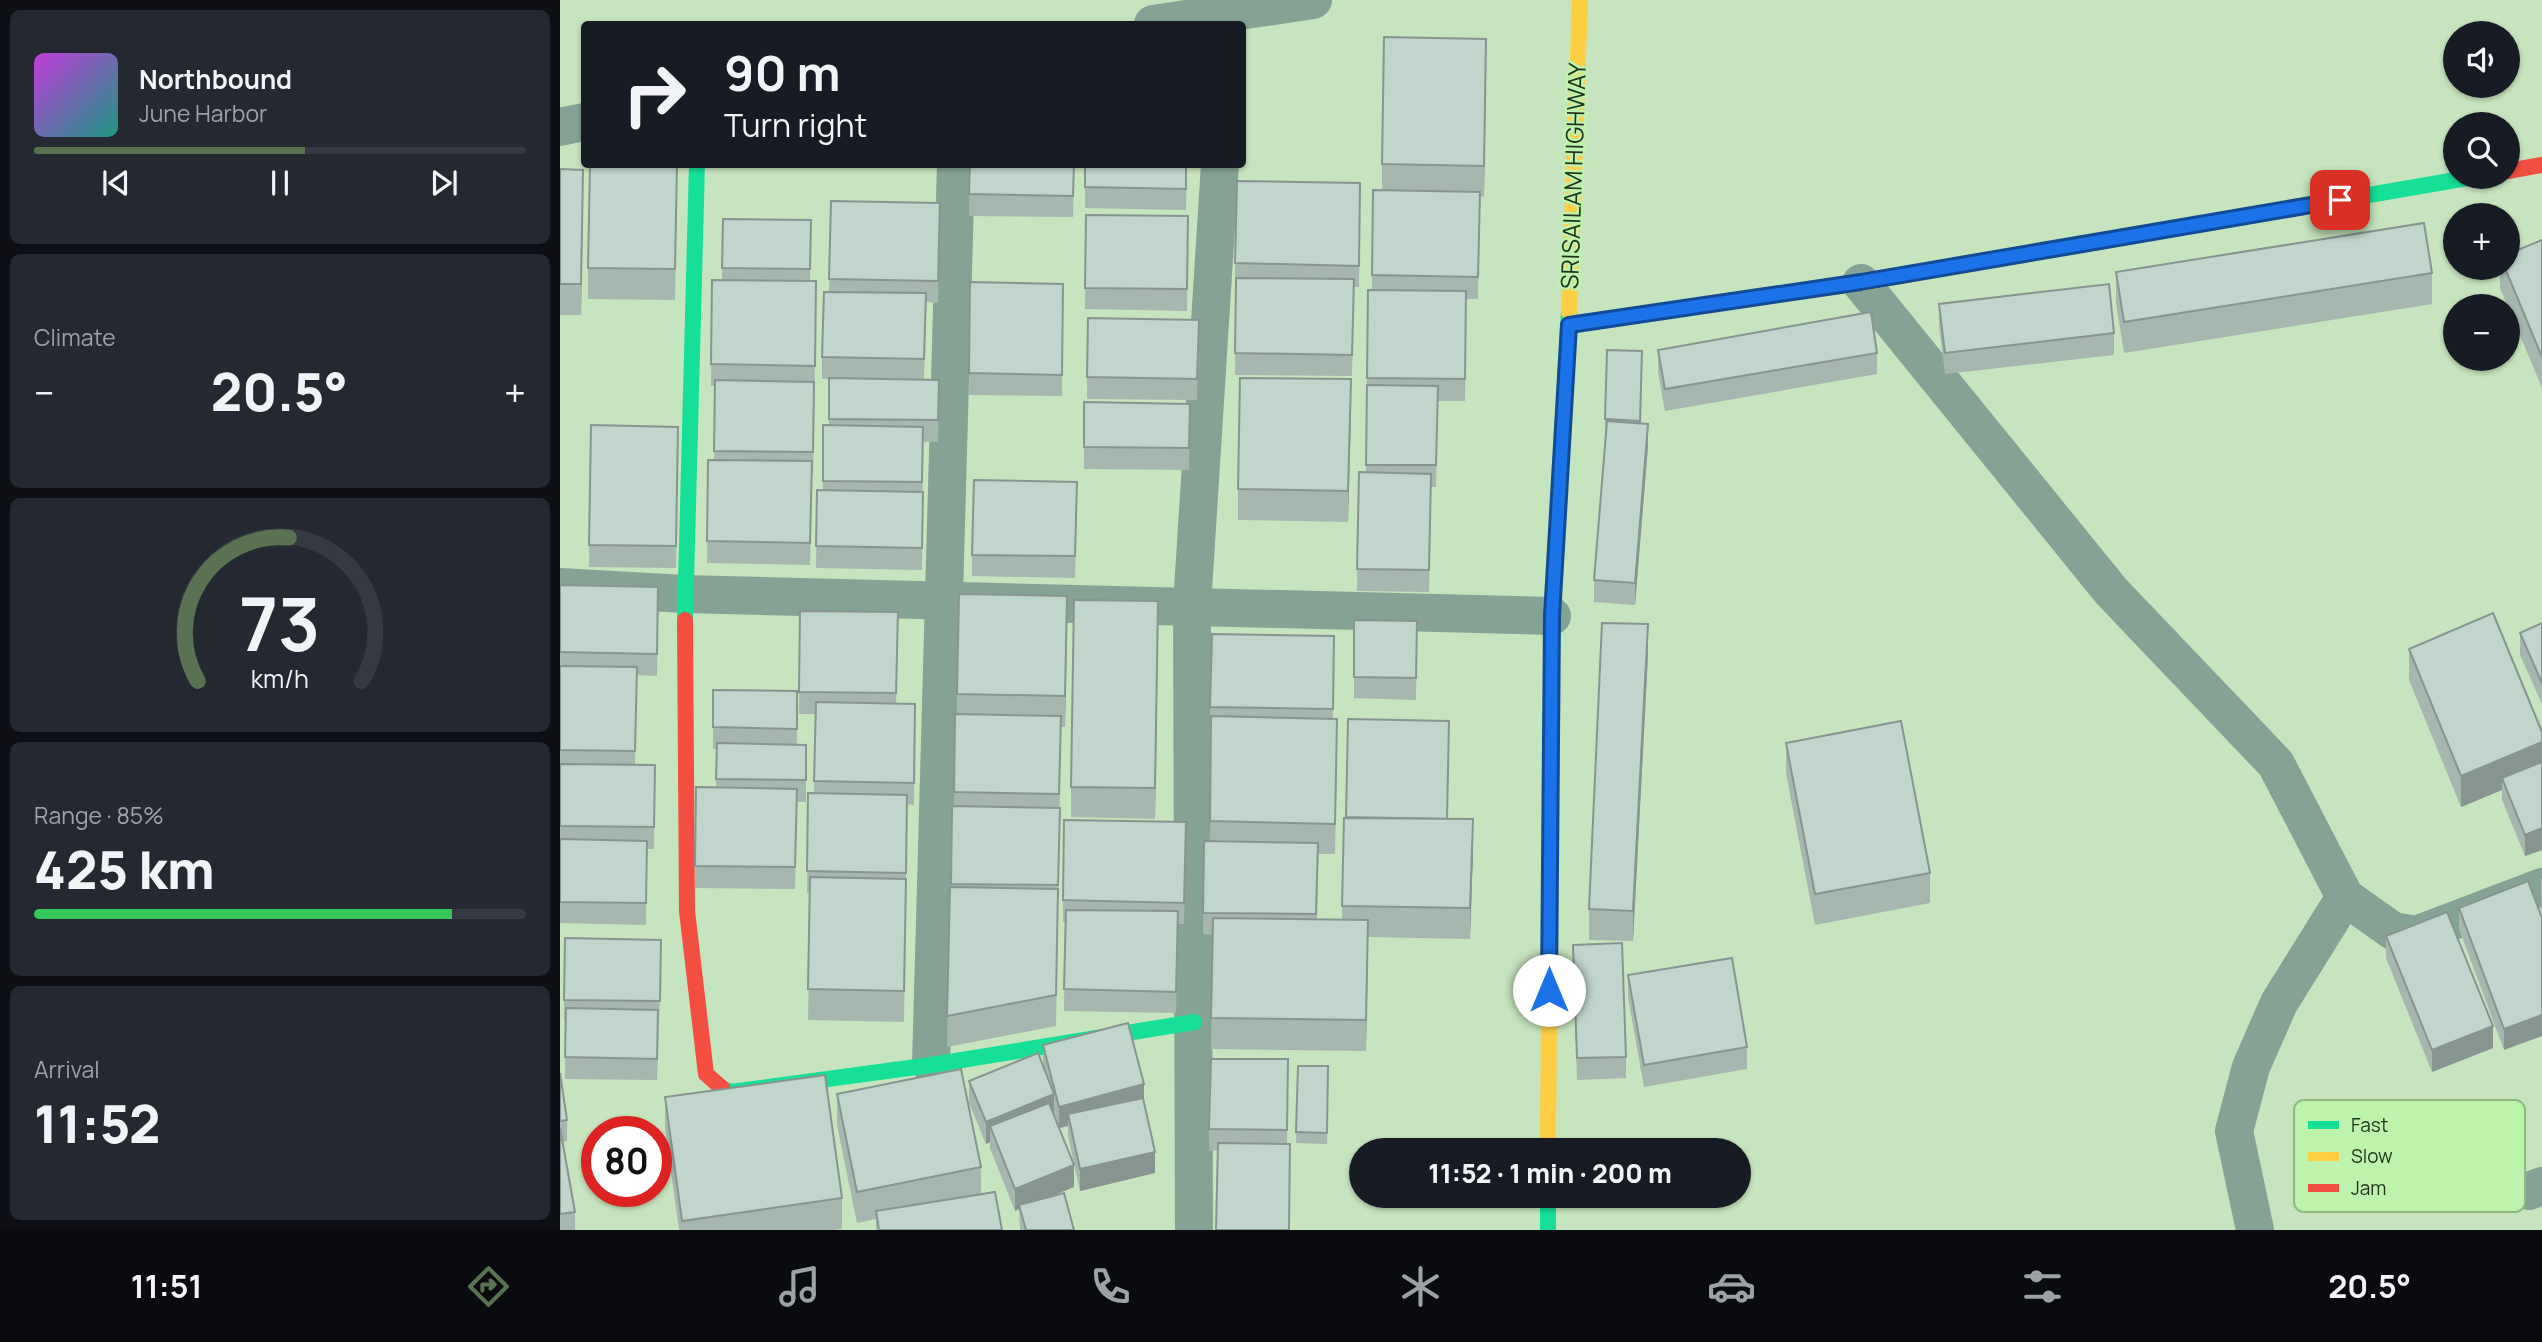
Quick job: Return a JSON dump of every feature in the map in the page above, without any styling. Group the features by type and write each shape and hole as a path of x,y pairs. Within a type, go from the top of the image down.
{"main road":[{"name":"SRISAILAM HIGHWAY","path":"1548,1138 1552,616 1569,325 1580,0"},
{"path":"2520,169 2542,165"},
{"path":"697,168 685,594 687,911 706,1074 719,1087 731,1091 932,1065 1194,1021"},
{"path":"1569,325 1861,282 2443,182"},
{"path":"1548,1208 1548,1230"}],"street":[{"path":"1199,21 1229,19 1313,0"},
{"path":"560,127 581,123"},
{"path":"932,1065 942,600 956,168"},
{"path":"1194,1230 1192,606 1220,168"},
{"path":"1861,282 2112,591 2276,764 2345,897 2393,931 2416,935 2542,887"},
{"path":"560,587 685,594 1552,616"},
{"path":"2255,1230 2234,1131 2251,1067 2279,1003 2345,897"}],"building":[{"path":"1384,37 1486,39 1484,166 1382,164"},
{"path":"590,168 677,168 675,269 588,268"},
{"path":"970,168 1074,168 1073,196 969,194"},
{"path":"1085,168 1186,168 1186,189 1085,187"},
{"path":"560,169 583,170 581,284 560,284"},
{"path":"1237,181 1360,183 1359,266 1235,263"},
{"path":"1373,190 1480,192 1478,277 1372,275"},
{"path":"831,201 940,203 938,281 829,279"},
{"path":"1086,215 1188,216 1187,289 1085,288"},
{"path":"723,219 811,220 810,269 722,268"},
{"path":"2424,223 2432,273 2124,322 2116,272"},
{"path":"2542,240 2542,357 2520,304 2520,294 2516,294 2510,280 2520,280 2520,249"},
{"path":"1236,278 1354,279 1352,355 1235,353"},
{"path":"712,280 816,281 815,366 711,364"},
{"path":"970,282 1063,284 1062,375 969,373"},
{"path":"2109,284 2114,333 1945,353 1939,304"},
{"path":"1368,290 1466,291 1465,379 1367,378"},
{"path":"824,292 926,293 924,359 822,357"},
{"path":"1871,312 1877,353 1665,389 1658,350"},
{"path":"1088,318 1199,320 1197,379 1087,377"},
{"path":"1607,350 1642,351 1640,421 1605,419"},
{"path":"829,378 939,380 938,420 829,419"},
{"path":"1240,378 1351,379 1348,491 1238,489"},
{"path":"715,380 814,382 813,452 714,451"},
{"path":"1367,385 1438,386 1436,465 1366,465"},
{"path":"1084,402 1190,404 1189,448 1084,447"},
{"path":"1607,421 1648,424 1635,583 1594,580"},
{"path":"591,425 678,427 676,546 589,545"},
{"path":"823,425 923,427 922,482 823,481"},
{"path":"708,460 812,461 810,543 707,541"},
{"path":"1359,472 1431,474 1429,570 1357,569"},
{"path":"974,480 1077,482 1075,556 972,555"},
{"path":"817,490 923,492 922,548 816,546"},
{"path":"560,585 658,587 657,654 560,652"},
{"path":"959,594 1067,596 1065,696 957,694"},
{"path":"1074,600 1158,601 1155,788 1071,787"},
{"path":"800,611 898,612 896,693 799,692"},
{"path":"2493,613 2542,732 2542,742 2461,776 2409,649"},
{"path":"1354,620 1417,621 1416,678 1354,677"},
{"path":"1602,623 1648,624 1633,911 1589,909"},
{"path":"2542,623 2542,683 2520,633"},
{"path":"1212,634 1334,636 1333,709 1210,707"},
{"path":"560,666 637,667 635,751 560,750"},
{"path":"713,690 797,691 797,729 713,727"},
{"path":"816,702 915,704 914,783 814,781"},
{"path":"955,714 1061,716 1059,794 954,792"},
{"path":"1211,716 1337,719 1335,824 1210,821"},
{"path":"1348,719 1449,721 1447,819 1346,817"},
{"path":"1901,721 1930,873 1815,894 1786,743"},
{"path":"717,743 806,745 806,780 716,779"},
{"path":"2542,762 2542,828 2525,835 2502,778"},
{"path":"560,764 655,765 654,827 560,826"},
{"path":"696,787 797,789 795,867 695,866"},
{"path":"808,793 907,795 906,873 807,871"},
{"path":"952,806 1060,808 1058,885 951,884"},
{"path":"1344,818 1473,819 1470,908 1342,906"},
{"path":"1064,820 1186,822 1184,903 1063,900"},
{"path":"560,839 647,841 646,903 560,902"},
{"path":"1204,841 1318,843 1316,914 1203,913"},
{"path":"810,877 906,879 904,991 808,989"},
{"path":"2528,881 2542,918 2542,1015 2504,1029 2459,908"},
{"path":"950,887 1058,889 1056,995 947,1016"},
{"path":"1066,910 1178,911 1176,992 1064,989"},
{"path":"2447,912 2493,1026 2432,1050 2386,936"},
{"path":"1213,918 1368,920 1366,1020 1211,1018"},
{"path":"565,938 661,940 660,1001 564,1000"},
{"path":"1622,943 1626,1057 1577,1058 1573,945"},
{"path":"1732,958 1747,1047 1644,1065 1628,975"},
{"path":"566,1008 658,1010 657,1059 565,1057"},
{"path":"1128,1023 1144,1084 1059,1107 1043,1045"},
{"path":"1038,1053 1054,1094 986,1122 969,1081"},
{"path":"1211,1059 1288,1059 1287,1130 1209,1129"},
{"path":"1298,1066 1328,1066 1327,1133 1296,1132"},
{"path":"961,1069 981,1167 857,1192 837,1094"},
{"path":"560,1073 567,1120 560,1121"},
{"path":"825,1075 842,1198 682,1221 672,1148 672,1116 668,1116 665,1097"},
{"path":"1143,1098 1155,1152 1080,1169 1068,1114"},
{"path":"1049,1103 1074,1165 1015,1189 990,1126"},
{"path":"560,1128 575,1212 560,1214"},
{"path":"1218,1143 1290,1144 1289,1230 1216,1230"},
{"path":"995,1192 1002,1230 879,1230 876,1211"},
{"path":"1064,1193 1074,1230 1026,1230 1019,1205"}],"traffic: fast":[{"path":"685,620 697,168"},
{"path":"2051,250 2443,182"},
{"path":"1551,748 1552,616 1569,312"},
{"path":"723,1089 731,1092 931,1065 1194,1022"},
{"path":"1548,1208 1548,1230"}],"traffic: slow":[{"path":"1569,312 1580,0"},
{"path":"1569,325 1861,283 2051,250"},
{"path":"1548,1138 1551,748"}],"traffic: jam":[{"path":"2520,169 2542,165"},
{"path":"685,620 687,911 706,1074 723,1089"}],"route":[{"path":"1549,990 1552,616 1569,325 1861,282 2340,200"}]}
